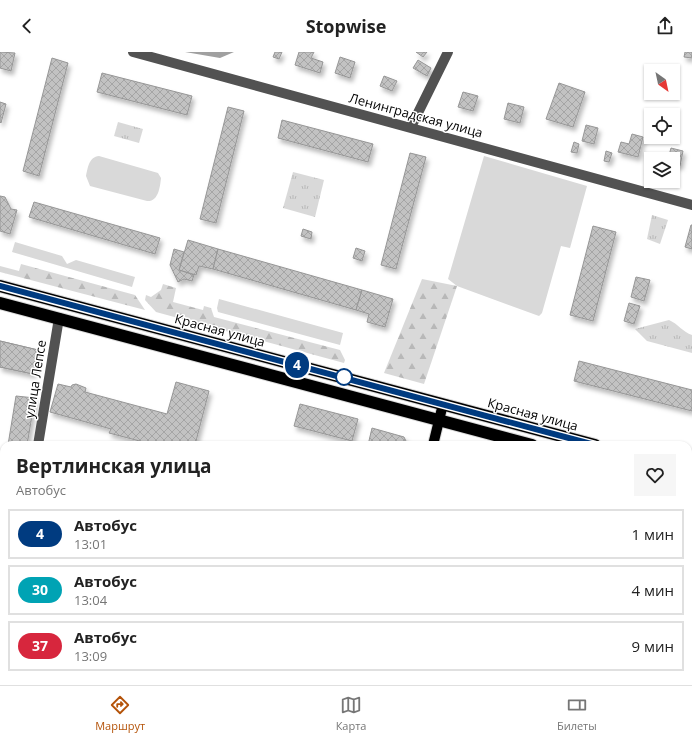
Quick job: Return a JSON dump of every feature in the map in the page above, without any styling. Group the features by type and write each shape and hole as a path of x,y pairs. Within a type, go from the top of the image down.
{"highway":[{"name":"Красная улица","path":"0,286 580,441"},
{"path":"0,303 517,441"}],"main road":[{"path":"434,441 443,404"}],"street":[{"name":"Ленинградская улица","path":"134,52 692,205"},
{"path":"411,127 448,52"},
{"name":"улица Лепсе","path":"39,441 58,318"}],"green space":[{"path":"118,122 143,129 139,143 114,136"},
{"path":"99,156 158,173 161,178 156,197 151,201 147,201 90,186 86,176 88,166 93,158"},
{"path":"484,156 587,186 570,248 561,246 542,313 539,316 457,286 448,279"},
{"path":"293,172 324,180 315,217 283,208"},
{"path":"652,215 668,220 660,244 647,239"},
{"path":"15,242 62,256 67,264 76,260 135,277 132,287 12,252"},
{"path":"21,264 135,295 145,310 0,272 0,266 19,271"},
{"path":"422,279 457,286 424,384 384,373"},
{"path":"163,284 176,288 173,302 203,310 204,306 211,308 214,317 340,350 345,360 344,363 156,312 145,300 146,295 151,297 161,290"},
{"path":"219,299 343,333 340,345 218,312 217,308"},
{"path":"669,320 692,335 692,353 647,341 635,329"}],"shaded area":[{"path":"185,52 234,52 220,58"}],"building":[{"path":"0,52 15,53 11,71 0,68"},
{"path":"275,52 282,52 279,59 273,57"},
{"path":"299,52 314,52 311,58 323,62 320,73 295,65"},
{"path":"416,52 427,52 423,57"},
{"path":"685,52 692,52 692,58 684,57"},
{"path":"340,57 355,62 350,78 335,73"},
{"path":"52,58 68,63 39,176 23,171"},
{"path":"418,60 431,68 427,76 413,68"},
{"path":"102,73 192,96 187,115 97,92"},
{"path":"384,76 397,81 392,91 380,86"},
{"path":"559,83 585,92 573,127 546,119"},
{"path":"463,92 478,96 473,111 458,107"},
{"path":"0,102 6,104 1,123 0,122"},
{"path":"508,103 524,107 520,123 504,119"},
{"path":"228,107 244,111 216,223 200,219"},
{"path":"282,120 373,144 368,162 278,138"},
{"path":"586,125 598,128 594,144 582,141"},
{"path":"632,134 643,137 638,157 618,152 621,142 629,144"},
{"path":"574,142 579,144 577,153 571,152"},
{"path":"671,148 683,151 680,166 680,152 670,152"},
{"path":"606,151 612,153 609,162 604,161"},
{"path":"410,153 426,157 396,269 381,265"},
{"path":"0,196 5,197 11,209 17,210 10,234 0,231"},
{"path":"34,202 160,238 155,254 29,217"},
{"path":"692,225 692,249 685,247"},
{"path":"593,226 616,232 593,321 570,315"},
{"path":"303,229 312,232 311,239 301,236"},
{"path":"188,240 218,249 213,269 199,266 196,275 179,270"},
{"path":"356,248 365,251 362,261 353,258"},
{"path":"174,249 184,252 179,270 194,275 192,281 184,279 178,282 170,265"},
{"path":"218,249 362,290 356,310 213,269"},
{"path":"636,277 650,280 644,301 631,297"},
{"path":"362,290 393,299 385,327 367,322 369,314 356,310"},
{"path":"629,303 640,306 634,324 624,321"},
{"path":"0,341 38,350 33,374 0,367"},
{"path":"0,341 38,350 33,374 0,367"},
{"path":"579,361 692,390 692,411 574,381"},
{"path":"176,382 209,391 196,441 140,441 109,433 111,429 50,412 58,384 71,387 72,385 76,384 86,388 85,392 167,414"},
{"path":"16,396 35,398 28,441 9,441"},
{"path":"300,404 358,419 352,441 294,426"},
{"path":"372,428 404,437 406,441 369,441"}],"bus line":[{"name":"4","path":"0,286 580,441"}]}
